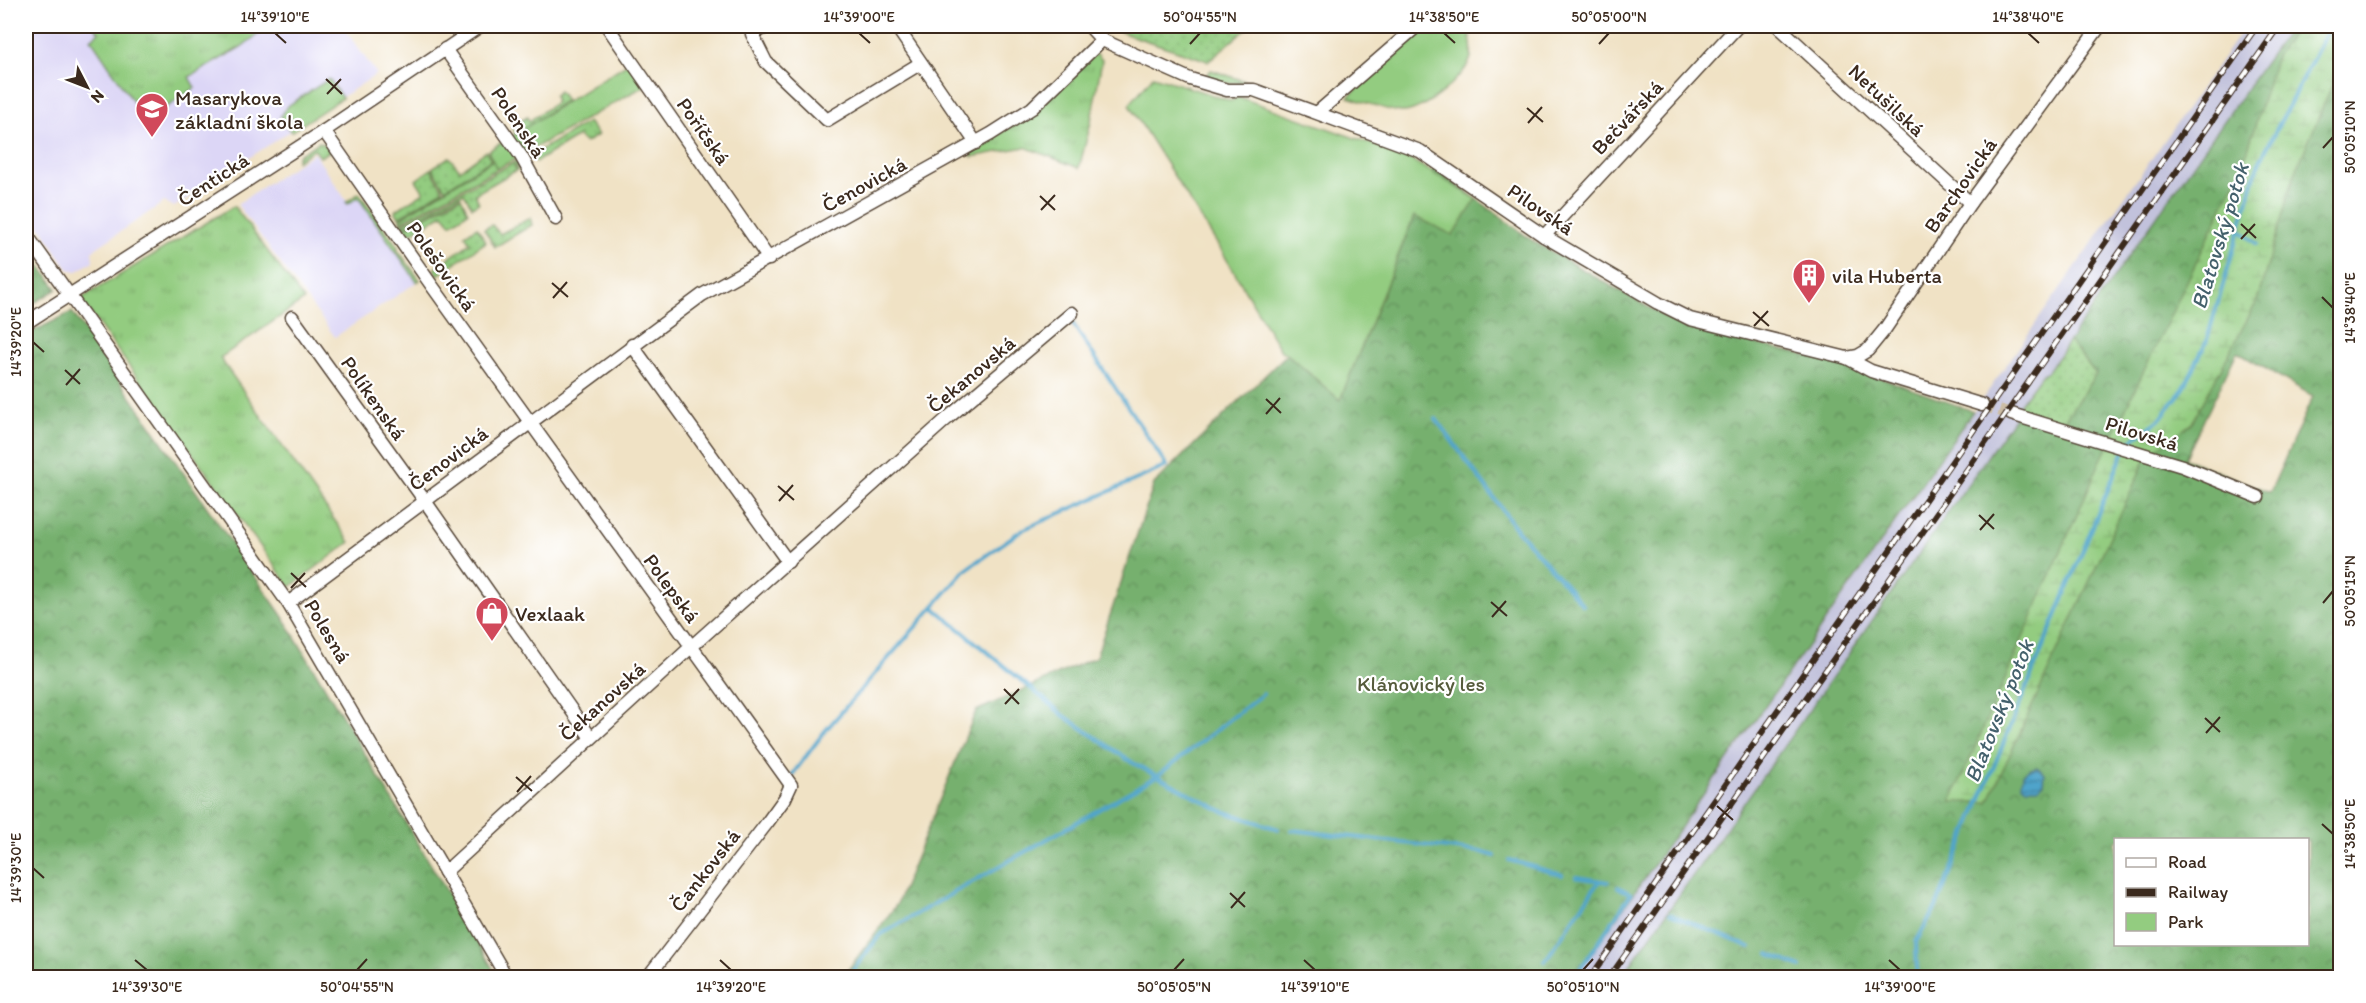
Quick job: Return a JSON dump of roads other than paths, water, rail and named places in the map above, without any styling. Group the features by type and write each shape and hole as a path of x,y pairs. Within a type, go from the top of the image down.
{"street":[{"name":"Čentická","path":"26,323 324,131 480,26"},
{"name":"Poříčská","path":"607,26 769,259"},
{"path":"768,26 752,34 766,62 827,120 921,63"},
{"path":"896,26 976,143"},
{"name":"Pilovská","path":"1089,26 1102,40 1190,79 1227,90 1254,90 1420,151 1544,236 1658,303 1690,319 1847,358 1871,371 1982,405"},
{"path":"1318,112 1417,26"},
{"name":"Bečvářská","path":"1544,236 1738,26"},
{"name":"Netušilská","path":"1778,26 1970,203"},
{"name":"Barchovická","path":"1847,358 1858,356 1868,350 1970,203 2100,26"},
{"name":"Čenovická","path":"288,603 702,295 976,143 1032,108 1102,40"},
{"name":"Polenská","path":"445,49 521,156 556,219"},
{"name":"Polešovická","path":"324,131 529,422"},
{"name":"Polesná","path":"26,234 288,603 507,978"},
{"name":"Čekanovská","path":"445,872 691,647 950,416 1072,313"},
{"name":"Políkenská","path":"292,317 425,501 591,738"},
{"path":"632,345 788,562"},
{"name":"Pilovská","path":"2011,414 2182,465 2258,497"},
{"name":"Polepská","path":"529,422 787,780"},
{"name":"Čankovská","path":"647,978 785,798 787,780"}],"water":[{"path":"2037,767 2045,774 2044,783 2038,788 2027,788 2022,784 2023,774"}],"waterway":[{"name":"Blatovský potok","path":"2115,440 2128,443 2159,420 2184,388 2206,343 2258,165 2330,26"},
{"path":"2239,230 2257,244"},
{"path":"933,607 965,570 1022,530 1167,466 1071,321"},
{"path":"1436,419 1518,531 1583,605"},
{"name":"Blatovský potok","path":"1908,978 1917,972 1916,942 1936,907 2123,453"},
{"path":"792,775 825,731 933,607 1063,715 1133,763 1222,811 1278,829"},
{"path":"847,978 880,935 1157,776 1263,694"},
{"path":"1292,830 1482,852 1495,856"},
{"path":"1509,860 1562,875"},
{"path":"1576,877 1608,882"},
{"path":"1545,961 1599,881"},
{"path":"1574,978 1631,894 1618,887"},
{"path":"1670,914 1750,947"},
{"path":"1769,954 1801,967"}],"tunnel":[{"path":"1982,405 2011,414"}],"railway":[{"path":"1590,978 2257,26"},
{"path":"1609,978 2279,26"}],"place":[{"name":"Masarykova základní škola","path":"152,138"},
{"name":"vila Huberta","path":"1809,304"},
{"name":"Vexlaak","path":"492,642"}],"park label":[{"name":"Klánovický les","path":"1421,683"}]}
